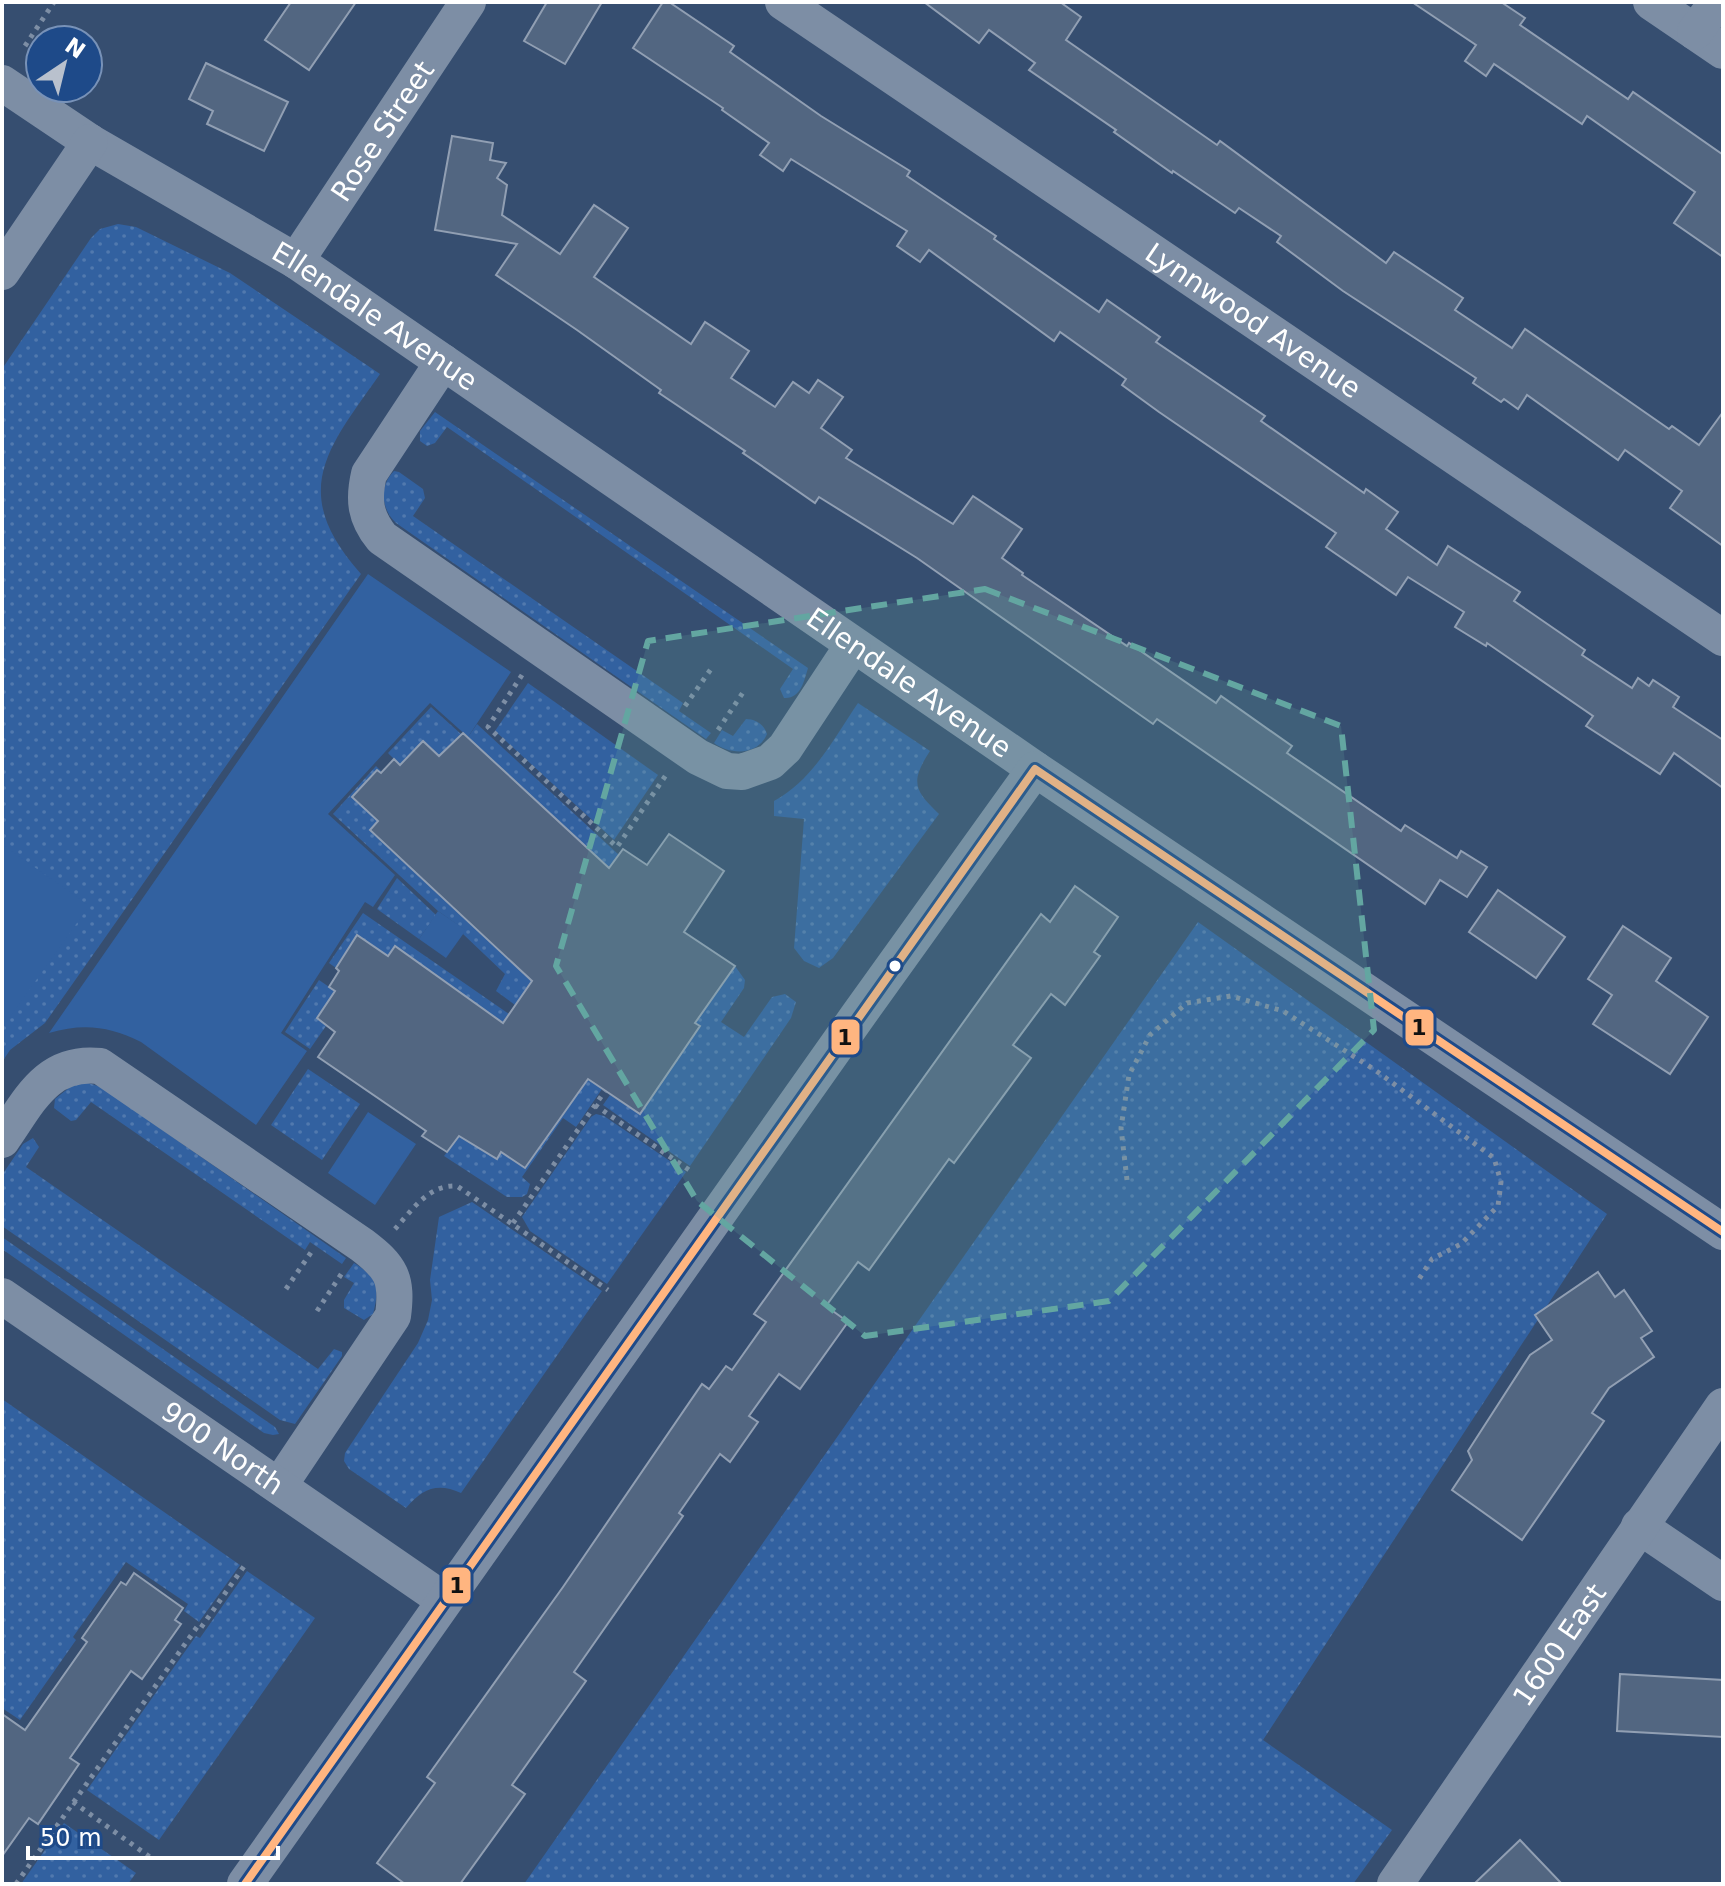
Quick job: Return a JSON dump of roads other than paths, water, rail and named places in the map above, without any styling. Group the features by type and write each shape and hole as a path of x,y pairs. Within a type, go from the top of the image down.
{"street":[{"name":"Rose Street","path":"296,261 468,2"},
{"name":"Lynnwood Avenue","path":"783,2 1723,638"},
{"path":"1651,2 1709,42 1717,2"},
{"name":"Ellendale Avenue","path":"2,83 90,142 296,261 1035,769 1723,1232"},
{"path":"2,272 90,142"},
{"path":"443,362 369,474 364,493 370,523 382,538 686,748 727,771 742,772 770,762 785,748 853,645"},
{"path":"245,1884 1035,769"},
{"path":"2,1140 42,1084 64,1069 81,1064 100,1066 384,1263 392,1275 395,1292 393,1316 279,1486"},
{"name":"900 North","path":"2,1296 444,1600"},
{"name":"1600 East","path":"1395,1884 1723,1406"},
{"path":"1639,1526 1723,1583"}]}
